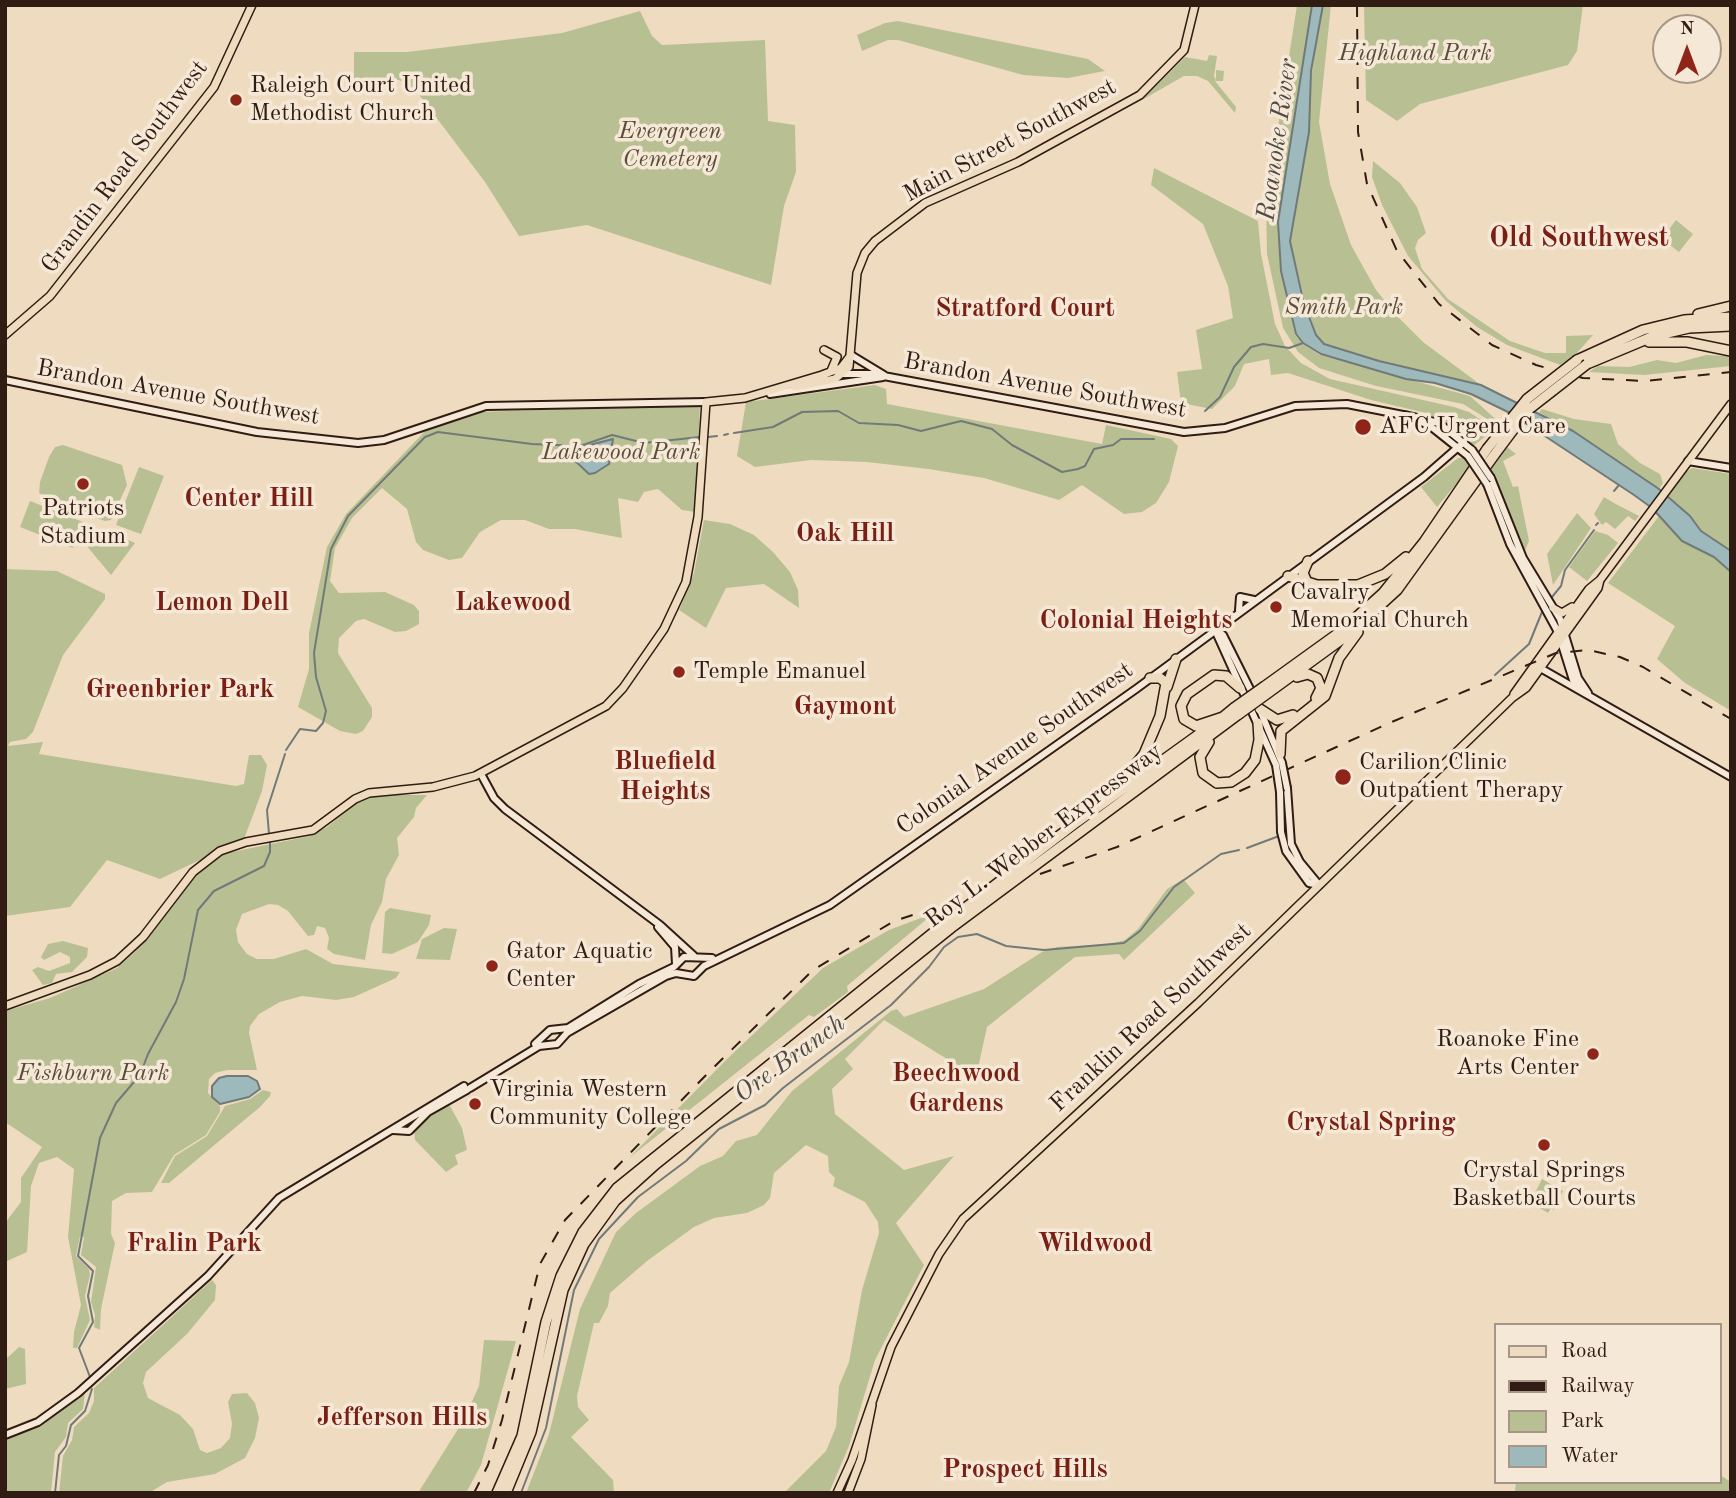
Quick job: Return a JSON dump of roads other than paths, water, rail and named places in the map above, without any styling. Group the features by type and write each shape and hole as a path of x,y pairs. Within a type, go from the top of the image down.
{"highway":[{"path":"1643,330 1670,320 1731,306"},
{"name":"Roy L. Webber Expressway","path":"506,1493 531,1432 563,1290 584,1244 615,1201 656,1164 941,936 1222,728 1237,711 1370,606 1409,562 1491,451 1531,408 1582,362 1643,330 1684,320 1731,317"},
{"name":"Roy L. Webber Expressway","path":"1582,362 1654,336 1689,328 1731,326"},
{"path":"1603,355 1660,341 1687,342 1731,351"},
{"name":"Roy L. Webber Expressway","path":"1266,690 1283,684 1364,622 1415,569 1491,451"},
{"path":"1288,576 1307,582 1346,586 1385,574 1403,562 1443,513"},
{"path":"1307,582 1303,573 1308,561"},
{"path":"1279,760 1282,731 1325,696 1339,658 1364,622"},
{"path":"1077,822 1121,784 1137,764 1154,733 1176,659"},
{"path":"1260,709 1274,720 1287,719 1321,691 1319,681 1311,674 1301,674 1283,684"},
{"path":"1223,717 1200,726 1193,725 1182,714 1182,702 1188,692 1214,675 1226,676 1240,688"},
{"path":"1150,678 1164,681 1166,694"},
{"name":"Roy L. Webber Expressway","path":"497,1493 522,1436 557,1284 578,1239 607,1199 685,1131 1077,822 1223,717 1237,711"},
{"path":"1222,728 1204,748 1200,761 1209,779 1226,783 1239,779 1255,760 1259,748 1258,723"}],"main road":[{"name":"Grandin Road Southwest","path":"5,335 56,289 214,87 252,5"},
{"name":"Main Street Southwest","path":"851,355 857,273 871,244 925,203 1018,162 1140,94 1184,50 1195,5"},
{"path":"824,351 837,357 826,374"},
{"path":"844,373 851,363 851,355"},
{"path":"826,374 841,368 851,355"},
{"path":"851,355 885,377"},
{"name":"Brandon Avenue Southwest","path":"770,394 830,380 844,373"},
{"name":"Brandon Avenue Southwest","path":"5,380 257,432 358,443 384,440 486,406 706,402 757,394 826,374 844,373 885,377 1184,432 1226,428 1283,409 1315,404 1347,404 1413,415 1439,422 1470,453 1489,481 1523,558 1553,608 1573,680 1587,693"},
{"name":"Brandon Avenue Southwest","path":"757,394 885,377"},
{"path":"5,1006 83,978 117,961 143,937 205,861 230,847 306,833 321,826 365,794 444,785 481,774 606,706 623,688 664,629 681,595 692,555 706,402"},
{"name":"Franklin Road Southwest","path":"1512,698 1526,688 1542,669 1589,589 1600,580 1731,404"},
{"name":"Colonial Avenue Southwest","path":"695,956 706,958 736,948 830,905 1150,678 1424,477 1462,444"},
{"path":"1688,461 1731,468"},
{"name":"Brandon Avenue Southwest","path":"1489,481 1510,544 1562,633"},
{"name":"Franklin Road Southwest","path":"837,1493 894,1340 939,1254 963,1219 1175,1024 1512,698 1598,588 1600,580"},
{"path":"1553,608 1560,612 1567,611 1589,589"},
{"path":"1239,612 1240,597 1256,599"},
{"path":"1215,630 1240,688 1279,760"},
{"path":"1215,630 1223,635 1260,709 1279,760 1284,790 1282,832 1286,851 1307,882 1319,885"},
{"path":"1542,669 1731,777"},
{"path":"5,1435 47,1416 79,1393 208,1276 279,1198 547,1040 550,1030 560,1034 661,980 681,974 691,977 701,968 695,956 505,809 494,798 481,774"},
{"path":"655,924 678,947 681,974"},
{"name":"Colonial Avenue Southwest","path":"701,968 746,944"},
{"path":"547,1040 557,1044 560,1034 678,964 686,956 695,956"},
{"path":"661,980 676,977 690,981"},
{"path":"401,1126 409,1131 411,1122"},
{"name":"Franklin Road Southwest","path":"848,1493 863,1450 872,1404"}],"water":[{"path":"1312,5 1323,5 1311,71 1309,132 1290,241 1304,304 1316,335 1324,344 1379,361 1481,385 1573,431 1659,489 1690,516 1701,531 1731,551 1731,572 1714,557 1682,541 1652,508 1634,495 1510,413 1471,394 1435,383 1406,379 1321,354 1303,343 1296,334 1281,271 1278,222"},
{"path":"613,439 609,464 595,473 589,474 570,456 574,449"},
{"path":"248,1076 257,1081 260,1089 249,1097 220,1104 212,1097 212,1086 219,1078"}],"waterway":[{"path":"1205,411 1220,397 1234,367 1251,347 1263,344 1289,348 1303,343"},
{"path":"734,433 773,427 802,412 838,411 859,423 898,425 921,431 961,421 992,429 1012,445 1062,472 1085,466 1094,449 1113,445 1121,439 1154,439"},
{"path":"286,750 300,729 316,731 323,723 326,711 316,677 314,653 331,549 348,516 425,437 438,432 532,444 580,446 612,435 644,443 700,437"},
{"path":"724,435 728,434"},
{"path":"708,437 717,436"},
{"name":"Ore Branch","path":"1614,491 1619,485"},
{"name":"Ore Branch","path":"1552,597 1561,586 1565,570 1594,530"},
{"name":"Ore Branch","path":"1495,675 1529,644 1542,612"},
{"path":"269,834 267,810 285,754"},
{"name":"Ore Branch","path":"1247,848 1279,836"},
{"path":"90,1377 79,1348 93,1322 88,1296 93,1271 78,1256 100,1138 116,1103 140,1075 148,1054 176,1002 184,979 198,910 214,891 264,866 270,852 270,842"},
{"name":"Ore Branch","path":"521,1493 546,1428 574,1290 599,1239 638,1197 686,1161 719,1129 765,1105 783,1088 891,1005 929,967 944,947 958,937 977,934 1006,946 1044,950 1124,943 1140,931 1174,887 1221,854 1239,850"},
{"path":"55,1493 59,1455 66,1446 71,1425 85,1411 92,1389"}],"railway":[{"path":"1357,5 1358,132 1367,184 1397,251 1439,304 1492,345 1536,365 1583,378 1644,381 1731,372"},
{"path":"1040,874 1117,847 1387,724 1556,653 1588,650 1620,657 1643,667 1731,719"},
{"path":"474,1493 488,1465 502,1420 540,1264 565,1220 813,970 894,921 959,900"}],"place":[{"name":"Raleigh Court United Methodist Church","path":"236,100"},
{"name":"AFC Urgent Care","path":"1363,427"},
{"name":"Patriots Stadium","path":"83,484"},
{"name":"Cavalry Memorial Church","path":"1276,607"},
{"name":"Temple Emanuel","path":"679,672"},
{"name":"Carilion Clinic Outpatient Therapy","path":"1343,777"},
{"name":"Gator Aquatic Center","path":"492,966"},
{"name":"Roanoke Fine Arts Center","path":"1593,1054"},
{"name":"Virginia Western Community College","path":"475,1104"},
{"name":"Crystal Springs Basketball Courts","path":"1544,1145"}],"district":[{"name":"Old Southwest","path":"1579,239"},
{"name":"Stratford Court","path":"1025,309"},
{"name":"Center Hill","path":"249,499"},
{"name":"Oak Hill","path":"845,534"},
{"name":"Lemon Dell","path":"222,603"},
{"name":"Lakewood","path":"513,603"},
{"name":"Colonial Heights","path":"1136,621"},
{"name":"Greenbrier Park","path":"180,690"},
{"name":"Gaymont","path":"845,707"},
{"name":"Bluefield Heights","path":"665,777"},
{"name":"Beechwood Gardens","path":"956,1089"},
{"name":"Crystal Spring","path":"1371,1123"},
{"name":"Fralin Park","path":"194,1244"},
{"name":"Wildwood","path":"1095,1244"},
{"name":"Jefferson Hills","path":"402,1418"},
{"name":"Prospect Hills","path":"1025,1470"}],"park label":[{"name":"Highland Park","path":"1415,54"},
{"name":"Evergreen Cemetery","path":"670,146"},
{"name":"Smith Park","path":"1344,308"},
{"name":"Lakewood Park","path":"621,453"},
{"name":"Fishburn Park","path":"93,1074"}],"water label":[{"name":"Roanoke River","path":"1278,140"}]}
